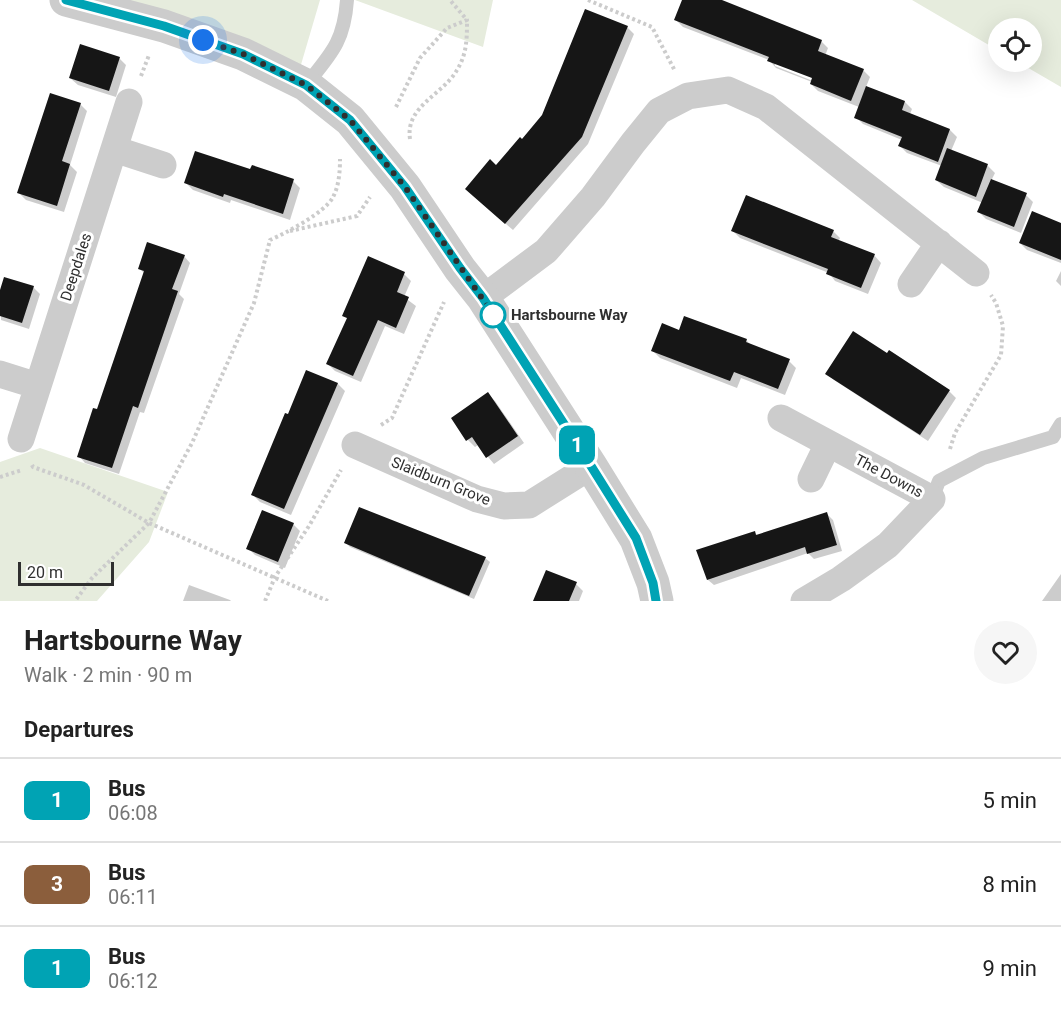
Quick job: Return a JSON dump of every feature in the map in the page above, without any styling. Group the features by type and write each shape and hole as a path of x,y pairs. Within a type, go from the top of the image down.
{"street":[{"path":"66,0 164,26 243,54 306,85 350,120 405,187 483,298 591,466 636,538 653,583 657,601"},
{"path":"483,298 546,251 593,197 659,111 688,96 728,90 766,107 976,273"},
{"name":"Deepdales","path":"21,439 129,102"},
{"path":"114,149 163,165"},
{"path":"910,284 939,243"},
{"path":"0,374 38,386"},
{"name":"The Downs","path":"781,418 828,444 935,490 888,545 841,579 804,601"},
{"path":"811,479 828,444"},
{"name":"Slaidburn Grove","path":"355,445 477,499 504,506 529,505 591,466"}],"lane":[{"path":"306,85 334,50 345,23 347,0"},
{"path":"935,490 983,458 1053,437 1061,424"}],"path":[{"path":"405,187 416,169 408,128 411,118 422,105 444,87 458,70 466,47 467,20 450,0"},
{"path":"588,0 652,27 688,96"},
{"path":"396,107 420,58 447,28 467,20"},
{"path":"129,102 164,26"},
{"path":"75,601 92,578 149,523 192,443 254,303 270,240 316,214 333,198 339,174 341,146 350,120"},
{"path":"287,232 357,216 371,196"},
{"path":"265,601 275,577 309,526 355,445 392,417 460,268"},
{"path":"935,490 955,434 1001,355 1003,326 996,303 976,273"},
{"path":"21,439 33,467"},
{"path":"0,477 33,467 84,485 149,523 328,601"}],"green space":[{"path":"101,0 320,0 300,68"},
{"path":"355,0 493,0 483,47"},
{"path":"912,0 1061,0 1061,87 1035,72 1042,72 1042,18 988,18 988,45"},
{"path":"40,448 168,492 149,542 97,601 0,601 0,462"}],"building":[{"path":"682,0 722,0 822,40 818,51 864,69 851,101 810,84 812,78 767,61 769,57 674,20"},
{"path":"585,9 628,26 582,137 505,224 465,189 490,159 496,165 542,115"},
{"path":"80,44 120,57 109,91 69,78"},
{"path":"866,86 905,101 902,110 950,129 938,162 898,146 902,137 854,118"},
{"path":"50,93 81,103 62,161 70,164 57,206 17,193"},
{"path":"947,148 988,164 976,197 935,180"},
{"path":"195,151 250,169 252,165 294,179 283,214 184,183"},
{"path":"991,179 1027,193 1014,227 977,212"},
{"path":"746,195 834,230 831,237 875,254 861,288 826,274 828,269 731,231"},
{"path":"1032,211 1061,223 1061,260 1019,243"},
{"path":"147,242 185,255 172,289 178,291 138,408 133,406 112,468 77,457 93,408 97,409 144,271 138,269"},
{"path":"368,256 405,272 397,292 409,297 396,328 378,320 353,376 326,364 347,318 342,316"},
{"path":"4,277 34,286 22,323 0,316 0,290"},
{"path":"684,316 747,339 746,342 790,359 778,389 734,372 730,381 651,351 662,323 679,330"},
{"path":"853,331 887,353 889,350 950,390 920,435 825,374"},
{"path":"306,370 338,383 284,509 251,495 285,413 288,414"},
{"path":"488,392 518,436 486,458 472,437 466,441 451,418"},
{"path":"359,507 486,557 469,596 344,543"},
{"path":"262,510 294,523 278,562 246,549"},
{"path":"827,512 837,545 807,554 805,547 707,580 696,550 755,531 756,535"},
{"path":"546,570 577,582 569,601 533,601"}],"bus line":[{"name":"1","path":"66,0 164,26 243,54 306,85 350,120 405,187 483,298 591,466 636,538 653,583 656,601"}],"place":[{"name":"Hartsbourne Way","path":"493,315"}],"route":[{"path":"203,40 243,54 306,85 350,120 405,187 495,317 493,315"}]}
